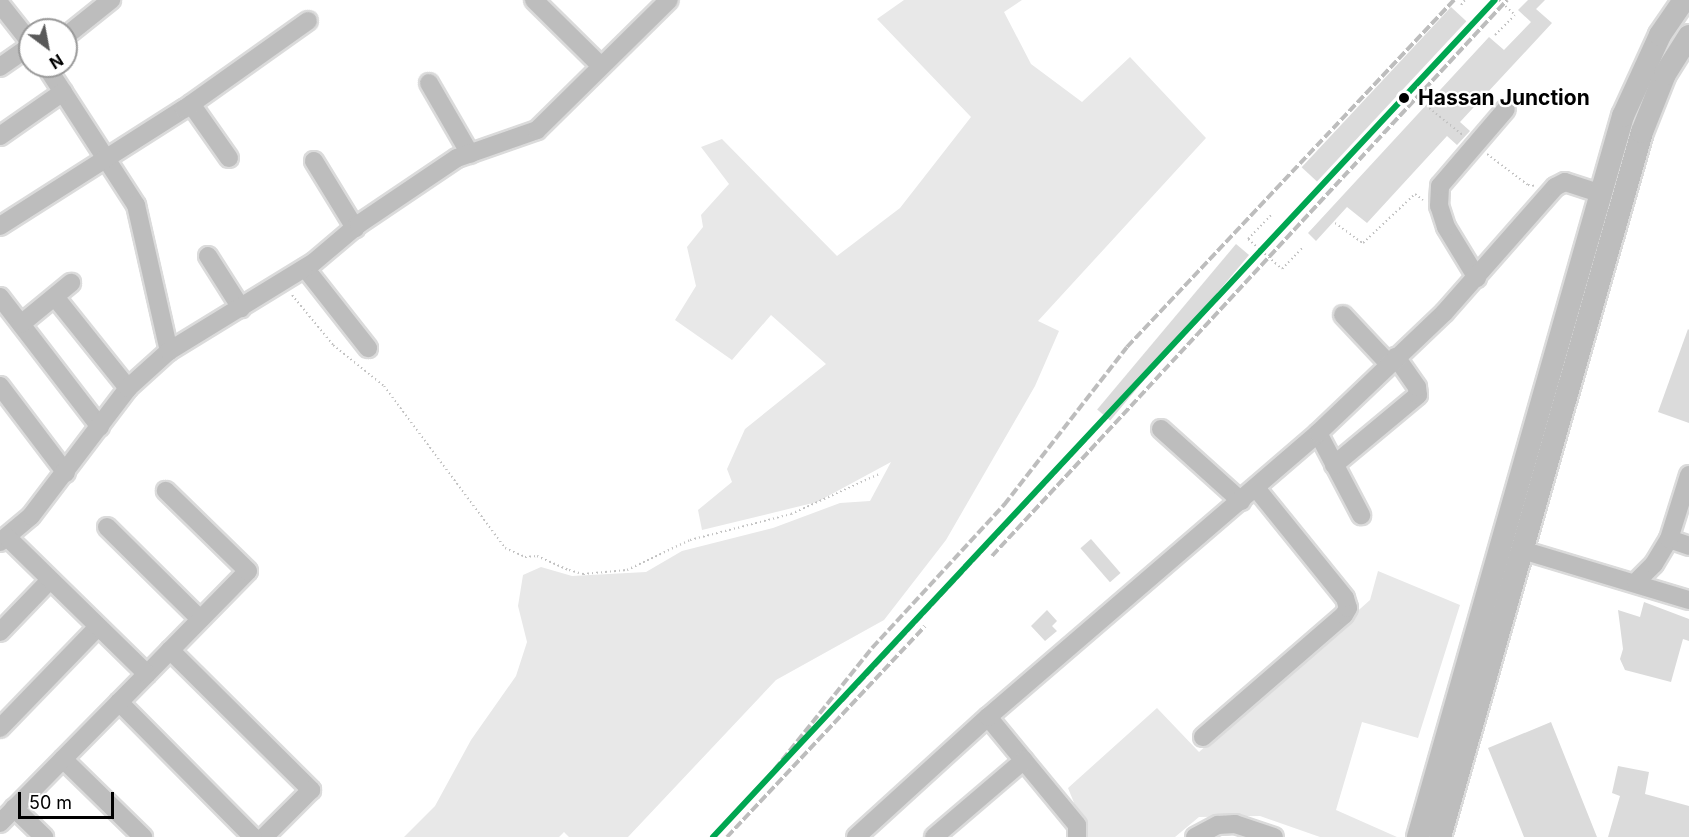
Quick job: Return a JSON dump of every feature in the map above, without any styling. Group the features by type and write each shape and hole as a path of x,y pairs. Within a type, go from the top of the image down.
{"main road":[{"path":"1418,837 1623,116 1660,35 1684,0"},
{"path":"1440,837 1645,124 1665,74 1689,36"},
{"path":"1623,116 1645,124"},
{"path":"1507,519 1529,525"}],"street":[{"path":"78,26 111,0"},
{"path":"534,0 600,65"},
{"path":"147,674 50,580 3,540 31,516 66,473 128,388 169,351 305,268 355,228 457,158 537,130 663,2"},
{"path":"0,4 18,28"},
{"path":"0,226 191,104 308,21"},
{"path":"0,67 18,53"},
{"path":"54,78 141,217 169,351"},
{"path":"429,83 470,154"},
{"path":"0,136 63,92"},
{"path":"191,104 229,158"},
{"path":"1477,278 1446,227 1439,206 1440,186 1506,109"},
{"path":"314,161 355,228"},
{"path":"856,837 988,717 1318,433 1477,278 1555,187 1565,182 1601,194"},
{"path":"208,256 241,308"},
{"path":"305,268 368,348"},
{"path":"21,324 71,283"},
{"path":"0,297 100,427"},
{"path":"55,297 128,388"},
{"path":"1334,465 1418,395 1417,387 1392,360 1343,315"},
{"path":"0,386 66,473"},
{"path":"1161,429 1241,501"},
{"path":"1318,433 1361,516"},
{"path":"1636,582 1654,564 1669,539 1689,476"},
{"path":"1203,737 1344,615 1348,608 1345,598 1256,488"},
{"path":"0,823 248,571 166,491"},
{"path":"107,527 200,620"},
{"path":"1669,539 1689,546"},
{"path":"1522,550 1636,582 1689,600"},
{"path":"0,633 50,580"},
{"path":"0,728 98,627"},
{"path":"170,650 311,790 264,837"},
{"path":"119,702 253,837"},
{"path":"988,717 1077,825 1077,837"},
{"path":"63,759 143,837"},
{"path":"934,837 1024,760"},
{"path":"14,808 44,837"},
{"path":"1195,837 1218,825 1235,824 1274,837"}],"path":[{"path":"1461,5 1465,0"},
{"path":"1495,35 1515,15 1499,0"},
{"path":"1429,108 1528,185 1555,187"},
{"path":"1335,223 1363,243 1415,194 1428,205"},
{"path":"1272,214 1248,238 1282,269 1303,247"},
{"path":"276,286 296,297 333,345 384,386 495,536 505,548 525,557 537,556 583,573 627,570 690,540 791,514 879,474"}],"shaded area":[{"path":"904,0 1022,0 1004,12 1031,64 1082,102 1130,57 1206,138 1038,321 1059,331 1035,386 946,540 884,620 776,680 628,837 569,837 564,832 559,837 404,837 435,806 471,740 516,676 527,642 518,606 523,575 541,567 572,576 646,572 682,551 773,528 840,503 870,501 891,462 817,502 702,530 698,510 732,482 727,469 745,429 826,364 771,315 732,360 675,320 696,286 687,247 703,227 701,215 729,184 701,147 722,139 837,256 900,208 971,117 877,19"},
{"path":"1378,571 1460,605 1418,738 1362,722 1336,810 1397,837 1320,837 1260,816 1199,817 1175,837 1088,837 1068,788 1157,708 1199,752 1370,600"}],"building":[{"path":"1528,0 1545,0 1536,9 1552,23 1460,122 1470,131 1457,145 1447,136 1367,223 1347,207 1316,241 1308,233 1489,37 1504,50 1531,22 1518,10"},
{"path":"1451,7 1466,21 1317,181 1302,167"},
{"path":"1236,244 1249,255 1110,420 1097,409"},
{"path":"1689,330 1689,423 1658,412"},
{"path":"1091,539 1121,573 1110,582 1080,548"},
{"path":"1644,602 1689,619 1689,641 1683,639 1671,682 1625,670 1620,659 1623,649 1618,610 1640,617"},
{"path":"1047,610 1057,621 1052,626 1057,631 1045,641 1031,626"},
{"path":"1551,722 1597,837 1524,837 1488,748"},
{"path":"1618,766 1649,772 1645,794 1689,806 1689,837 1608,837 1620,796 1612,793"}],"railway":[{"path":"767,779 872,648 1004,505 1127,347 1454,0"},
{"path":"842,701 1495,0"},
{"path":"992,556 1507,0"},
{"path":"727,837 925,626"}],"transit line":[{"path":"713,837 1495,0"}],"place":[{"name":"Hassan Junction","path":"1404,98"}]}
